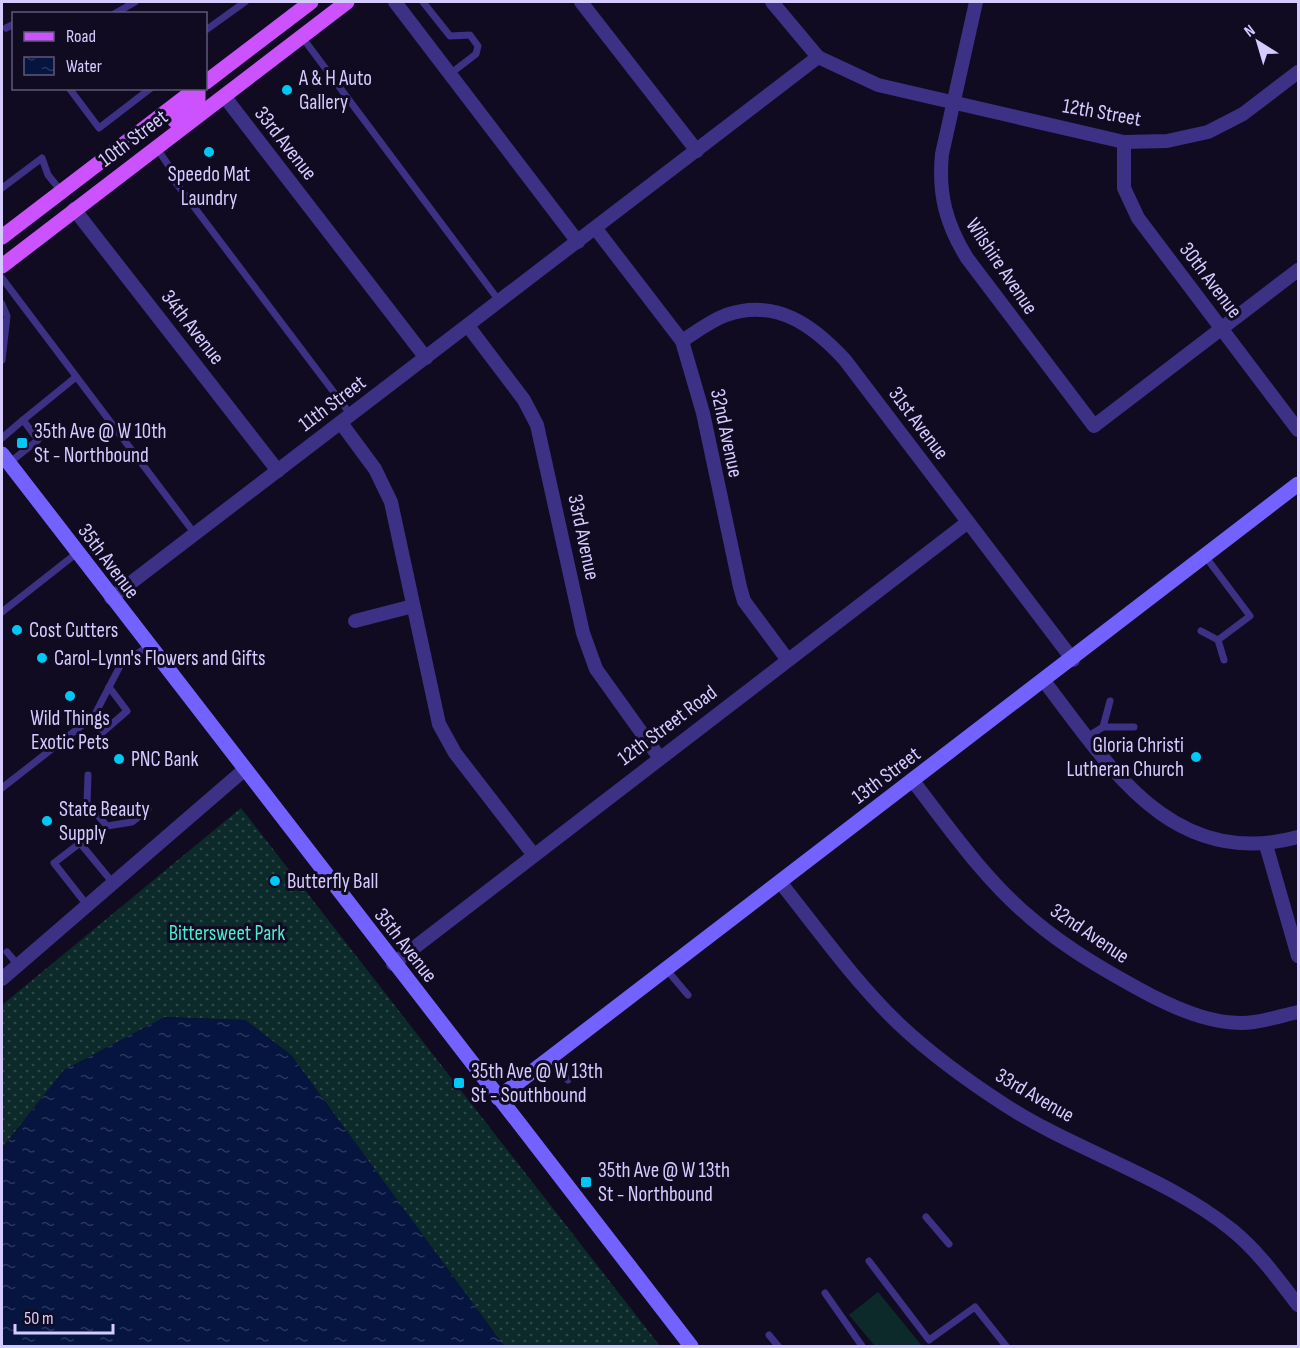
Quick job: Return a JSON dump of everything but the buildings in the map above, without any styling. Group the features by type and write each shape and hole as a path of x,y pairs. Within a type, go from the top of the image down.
{"main road":[{"path":"207,81 311,2"},
{"name":"10th Street","path":"2,266 347,2"},
{"path":"224,96 227,80 233,70 274,36 286,20"},
{"name":"10th Street","path":"3,235 194,90"},
{"path":"134,163 144,145 198,100 197,90"},
{"name":"35th Avenue","path":"5,459 691,1347"},
{"name":"13th Street","path":"498,1098 1073,660 1299,484"}],"street":[{"path":"395,2 578,242"},
{"path":"581,2 697,151"},
{"path":"596,229 818,57 772,2"},
{"name":"Wilshire Avenue","path":"976,2 939,179 951,232 996,298 1094,426 1221,328"},
{"name":"12th Street","path":"818,57 878,85 1124,142 1167,141 1208,132 1243,114 1299,72"},
{"name":"33rd Avenue","path":"224,96 426,358"},
{"name":"30th Avenue","path":"1124,142 1124,188 1131,205 1299,430"},
{"name":"34th Avenue","path":"74,209 278,471"},
{"name":"11th Street","path":"111,598 596,229"},
{"name":"32nd Avenue","path":"596,229 682,341 703,413 744,601 787,660"},
{"path":"1221,328 1299,270"},
{"name":"31st Avenue","path":"682,341 725,316 753,311 790,316 820,333 845,360 1073,660"},
{"name":"33rd Avenue","path":"468,326 524,400 537,425 583,633 596,669 659,757"},
{"path":"346,419 391,502 440,724 455,753 533,854"},
{"name":"12th Street Road","path":"393,964 659,757 968,522"},
{"path":"355,621 413,606"},
{"path":"1044,681 1115,773 1162,816 1190,830 1223,839 1266,845 1299,837"},
{"path":"2,979 244,770"},
{"name":"32nd Avenue","path":"913,781 974,860 1031,918 1068,947 1126,982 1171,1005 1209,1019 1254,1022 1299,1012"},
{"path":"1266,845 1299,956"},
{"name":"33rd Avenue","path":"780,882 851,972 900,1024 948,1066 1017,1112 1196,1204 1233,1230 1255,1252 1299,1305"}],"lane":[{"path":"118,12 135,2"},
{"path":"207,29 245,2"},
{"path":"423,2 450,36 470,35 478,46 476,54 450,74"},
{"path":"6,28 12,25"},
{"path":"302,36 500,302"},
{"path":"70,90 99,128 148,90"},
{"path":"156,147 171,174 346,419"},
{"path":"2,188 42,158 48,175 61,191"},
{"path":"2,278 195,534"},
{"path":"2,304 7,316 2,360"},
{"path":"2,438 76,377"},
{"path":"5,459 38,440 23,420"},
{"path":"2,612 77,553"},
{"path":"1205,556 1250,616 1218,640"},
{"path":"1201,631 1218,640 1224,660"},
{"path":"2,788 94,716 120,666 148,646"},
{"path":"89,744 127,711 109,687"},
{"path":"1103,727 1110,701"},
{"path":"1087,737 1103,727 1134,728"},
{"path":"88,775 87,803 107,826 132,822 148,810"},
{"path":"87,906 54,863 80,843 113,882"},
{"path":"7,952 18,965"},
{"path":"666,969 688,995"},
{"path":"551,1058 568,1080"},
{"path":"926,1217 950,1244"},
{"path":"868,1261 931,1343 975,1307 1006,1347"},
{"path":"825,1293 862,1347"},
{"path":"769,1335 778,1347"}],"green space":[{"name":"Bittersweet Park","path":"241,808 660,1346 504,1346 291,1055 245,1020 165,1017 64,1070 2,1148 2,1005"},
{"path":"878,1292 922,1346 875,1346 849,1315"}],"water":[{"path":"165,1017 245,1020 291,1055 504,1346 2,1346 2,1149 64,1070"}],"place":[{"name":"A & H Auto Gallery","path":"287,90"},
{"name":"Speedo Mat Laundry","path":"209,152"},
{"name":"35th Ave @ W 10th St - Northbound","path":"22,443"},
{"name":"Cost Cutters","path":"17,630"},
{"name":"Carol-Lynn's Flowers and Gifts","path":"42,658"},
{"name":"Wild Things Exotic Pets","path":"70,696"},
{"name":"Gloria Christi Lutheran Church","path":"1196,757"},
{"name":"PNC Bank","path":"119,759"},
{"name":"State Beauty Supply","path":"47,821"},
{"name":"Butterfly Ball","path":"275,881"},
{"name":"35th Ave @ W 13th St - Southbound","path":"459,1083"},
{"name":"35th Ave @ W 13th St - Northbound","path":"586,1182"}]}
